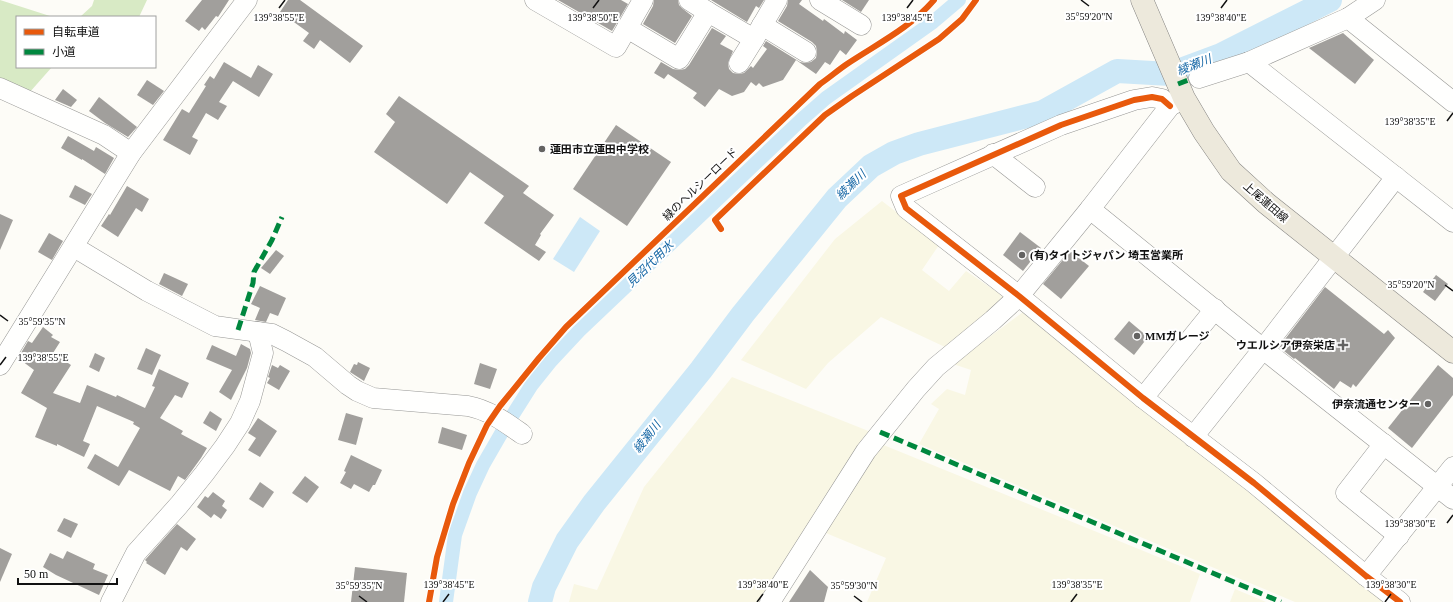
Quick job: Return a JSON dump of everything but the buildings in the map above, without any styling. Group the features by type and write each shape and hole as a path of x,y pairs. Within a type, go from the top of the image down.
{"main road":[{"name":"上尾蓮田線","path":"1142,0 1177,95 1231,171 1266,203 1333,258 1453,352"}],"street":[{"path":"0,365 74,247 131,152 168,102 215,44 247,0"},
{"path":"535,0 616,46 642,1"},
{"path":"689,0 708,12 806,52"},
{"path":"739,63 777,0"},
{"path":"820,0 861,25"},
{"path":"1199,78 1249,62 1348,18 1375,0"},
{"path":"627,28 680,59 708,12"},
{"path":"1348,18 1453,102"},
{"path":"1249,62 1453,222"},
{"path":"0,88 104,135 131,152"},
{"path":"1177,95 1162,99 1152,97 1134,100 1061,125 901,196 906,208 1019,296 1143,398 1254,483 1366,576 1400,602"},
{"path":"770,602 866,451 880,432 936,367 993,320 1019,296 1090,209 1177,95"},
{"path":"993,154 1036,187"},
{"path":"1193,437 1396,177"},
{"path":"1090,209 1263,349 1453,499"},
{"path":"74,247 147,291 215,326 272,334 315,357 348,385 373,398 480,408 512,427"},
{"path":"1143,398 1215,309"},
{"path":"111,602 136,553 179,505 204,474 226,446 240,423 250,401 263,353 258,332"},
{"path":"1384,444 1346,493 1399,536"},
{"path":"1366,576 1453,467"}],"shaded area":[{"path":"882,201 939,245 922,270 949,291 966,271 1006,298 945,347 881,317 828,363 806,389 741,360 835,239"},
{"path":"1023,312 1388,602 1295,602 919,444 939,409 931,404 947,389 965,395 971,370 953,364"},
{"path":"732,377 871,432 760,602 569,602 574,584 597,590 644,487"},
{"path":"881,444 1200,574 1190,602 867,602 886,558 821,531"},
{"path":"1235,589 1266,602 1230,602"}],"green space":[{"path":"0,0 50,16 16,16 16,68 51,68 29,93 0,82"},
{"path":"94,0 147,0 139,16 81,16 92,6"}],"water":[{"path":"580,217 600,231 574,272 553,259"}],"waterway":[{"name":"見沼代用水","path":"446,602 455,535 470,493 483,465 502,432 531,386 551,361 579,331 802,119 826,98 933,22 959,0"},
{"name":"綾瀬川","path":"540,602 544,587 567,541 594,503 701,370 743,314 837,198 871,166 894,153 919,144 1043,112 1117,71 1170,74 1221,55 1330,0"}],"marked path":[{"path":"1178,84 1191,79"},
{"path":"238,330 253,283 254,272 272,240 282,217"},
{"path":"880,432 1281,602"}],"cycle path":[{"name":"緑のヘルシーロード","path":"429,602 437,557 453,504 469,463 487,425 500,406 539,358 566,327 820,84 847,64 904,27 925,10 934,0"},
{"path":"721,229 715,220 825,115 939,39 962,19 976,0"},
{"path":"1170,106 1162,99 1152,97 1134,100 1061,125 901,196 906,208 1019,296 1143,398 1254,483 1366,576 1400,602"}],"place":[{"name":"蓮田市立蓮田中学校","path":"542,149"},
{"name":"(有)タイトジャパン 埼玉営業所","path":"1022,255"},
{"name":"MMガレージ","path":"1137,336"},
{"name":"ウエルシア伊奈栄店","path":"1343,345"},
{"name":"伊奈流通センター","path":"1428,404"}]}
